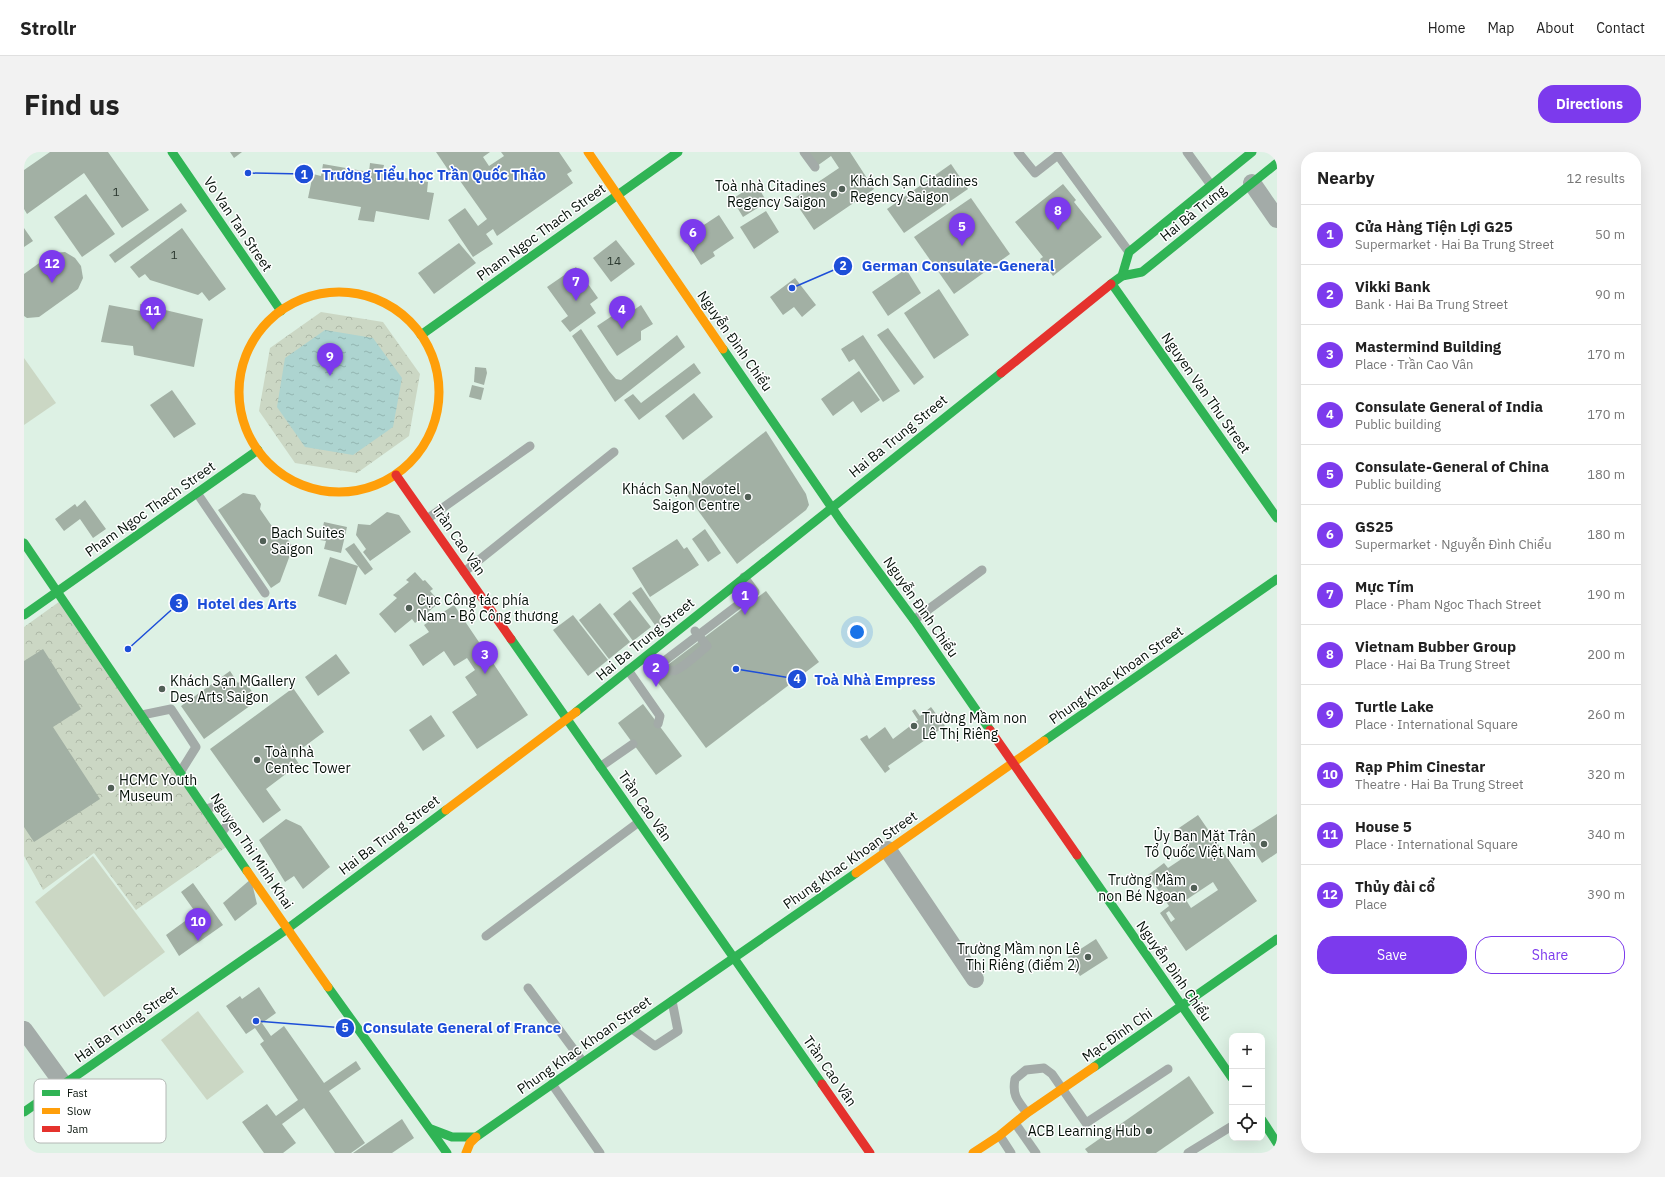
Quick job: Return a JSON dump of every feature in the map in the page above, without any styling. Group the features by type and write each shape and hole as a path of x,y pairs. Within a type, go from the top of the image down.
{"main road":[{"name":"Vo Van Tan Street","path":"172,152 281,311"},
{"name":"Nguyễn Đình Chiểu","path":"588,152 832,507 914,620 1229,1074"},
{"name":"Pham Ngoc Thach Street","path":"421,335 678,152"},
{"path":"1122,276 1129,252 1252,152"},
{"name":"Hai Bà Trưng","path":"1122,276 1142,272 1277,163"},
{"path":"1129,252 1142,272"},
{"name":"Hai Ba Trung Street","path":"73,1079 287,929 567,719 1122,276"},
{"name":"Nguyen Van Thu Street","path":"1112,284 1277,518"},
{"path":"325,293 356,294 372,298 399,312 421,335 429,348 435,363 438,379 437,410 427,440 408,465 396,475 382,483 353,492 322,491 306,487 286,477 267,462 250,437 244,422 241,407 241,376 251,346 259,333 269,321 281,311 295,303 325,293"},
{"name":"Pham Ngoc Thach Street","path":"24,615 258,450"},
{"name":"Trần Cao Vân","path":"396,475 870,1153"},
{"name":"Nguyen Thi Minh Khai","path":"24,543 181,771 287,929 447,1153"},
{"name":"Phung Khac Khoan Street","path":"476,1137 1277,579"},
{"name":"Mạc Đĩnh Chi","path":"973,1153 999,1136 1027,1113 1182,1007 1277,939"},
{"name":"Hai Ba Trung Street","path":"24,1112 34,1105"},
{"path":"1265,1125 1277,1143"},
{"path":"431,1129 452,1137 476,1137"},
{"path":"466,1153 470,1143 476,1137"}],"street":[{"path":"1252,183 1277,218"},
{"path":"888,850 975,979"},
{"path":"24,1030 60,1079"}],"lane":[{"path":"804,152 815,167"},
{"path":"1018,152 1035,173 1058,155 1129,252"},
{"path":"1187,152 1211,185"},
{"path":"427,519 530,446"},
{"path":"464,572 614,452"},
{"path":"197,493 265,593"},
{"path":"914,620 982,570"},
{"path":"659,666 755,592 744,577"},
{"path":"649,654 659,666 670,671 676,670 707,646 688,622"},
{"path":"628,670 660,716 658,724"},
{"path":"142,714 171,709 196,747 181,771"},
{"path":"600,767 634,744"},
{"path":"206,809 219,805 230,822 222,832"},
{"path":"486,936 639,822"},
{"path":"528,988 584,1062"},
{"path":"632,1029 655,1046 678,1031 672,1001"},
{"path":"1027,1113 1017,1100 1013,1090 1015,1079 1026,1070 1044,1068 1052,1074 1086,1124 1168,1068"},
{"path":"552,1084 600,1153"},
{"path":"1015,1123 1036,1153"},
{"path":"1188,1153 1229,1128"},
{"path":"999,1136 1011,1153"}],"green space":[{"path":"321,312 383,322 420,374 409,436 357,473 295,463 259,411 270,348"},
{"path":"24,358 56,403 24,425"},
{"path":"63,599 232,843 136,910 94,853 43,890 24,856 24,627"},
{"path":"93,856 165,952 104,997 35,902"},
{"path":"198,1011 244,1072 207,1100 161,1040"}],"water":[{"path":"325,330 373,338 402,378 393,427 353,455 305,447 277,407 285,358"}],"building":[{"path":"50,152 108,152 149,210 122,228 84,173 27,214 24,209 24,170"},
{"path":"230,152 242,152 234,158"},
{"path":"436,152 490,152 483,157 489,166 504,156 501,152 559,152 572,171 567,174 573,183 497,236 493,229 486,234 493,244 473,257 448,220 465,208 478,226 487,219 458,178 455,180"},
{"name":"Toà nhà Citadines Regency Saigon","path":"807,152 850,152 874,189 814,230 793,199 839,168 831,156 817,166"},
{"path":"370,163 384,165 382,174 428,182 427,192 434,193 429,220 376,211 374,222 358,220 361,207 308,198 313,174 321,176 323,164 369,172"},
{"path":"951,164 968,189 904,233 887,209"},
{"path":"756,184 767,202 743,217 732,199"},
{"path":"1063,184 1076,200 1074,202 1102,237 1053,276 1040,259 1043,257 1015,222"},
{"path":"86,194 115,234 82,257 54,217"},
{"path":"971,198 1010,254 954,294 914,237"},
{"path":"181,203 187,211 115,263 109,255"},
{"path":"766,211 779,232 754,249 740,227"},
{"path":"719,215 734,238 713,252 715,256 701,265 684,238"},
{"path":"24,228 33,241 24,247"},
{"path":"182,228 226,289 209,301 202,292 198,295 150,280 145,274 139,278 130,267"},
{"path":"616,240 635,264 611,282 593,258"},
{"path":"459,243 476,263 434,294 418,273"},
{"path":"65,252 75,258 81,266 83,278 78,289 39,317 27,318 24,316 24,274 53,253"},
{"path":"576,267 598,298 590,304 596,313 570,332 561,321 568,316 547,287"},
{"path":"906,269 921,293 888,316 872,292"},
{"path":"795,278 816,305 802,317 794,307 783,315 770,297"},
{"path":"939,289 969,335 934,359 904,313"},
{"path":"140,304 203,319 194,367 134,355 133,346 101,342 109,305 141,311"},
{"path":"641,305 653,324 641,331 641,340 617,356 597,326 624,308 628,314"},
{"path":"888,328 924,377 914,385 877,335"},
{"path":"581,329 609,371 616,379 621,380 677,335 685,347 615,402 572,336"},
{"path":"863,335 900,391 883,402 854,359 849,362 841,349"},
{"path":"694,363 701,373 639,420 624,400 633,394 641,403"},
{"path":"475,367 486,368 487,373 484,385 474,382"},
{"path":"859,371 880,400 861,413 853,401 833,416 821,399"},
{"path":"472,385 484,388 481,400 469,397"},
{"path":"172,390 196,424 174,438 150,405"},
{"path":"694,393 713,417 683,440 665,416"},
{"name":"Khách Sạn Novotel Saigon Centre","path":"766,431 806,494 809,505 806,510 737,564 686,494"},
{"name":"Bach Suites Saigon","path":"243,493 255,495 261,504 260,509 278,535 282,531 293,547 280,582 271,588 218,510"},
{"path":"85,500 106,529 93,538 80,519 64,531 55,519 75,504 77,507"},
{"path":"387,512 399,515 411,532 370,561 363,552 366,549 356,535 358,524 370,525"},
{"path":"324,522 347,527 341,553 324,549 326,541 320,540"},
{"path":"705,529 721,553 708,562 692,539"},
{"path":"677,539 684,549 687,547 699,565 650,597 632,568"},
{"path":"354,543 373,569 365,575 345,549"},
{"path":"330,557 358,566 346,605 318,596"},
{"name":"Cục Công tác phía Nam - Bộ Công thương","path":"415,572 433,589 430,591 440,602 415,623 412,619 395,633 379,614 397,598 393,595 409,582 406,580"},
{"path":"641,587 665,622 657,628 632,593"},
{"path":"766,591 819,662 706,748 653,676"},
{"path":"630,600 651,627 633,641 613,614"},
{"path":"600,603 630,642 609,659 579,620"},
{"path":"454,605 528,715 477,749 452,712 477,695 465,677 475,670 467,658 454,666 444,651 423,666 409,645 429,632 424,625"},
{"path":"573,615 608,660 588,676 553,630"},
{"path":"43,649 81,709 53,727 100,799 34,842 24,827 24,661"},
{"path":"336,654 350,673 318,696 305,677"},
{"path":"230,671 238,683 243,679 258,700 204,739 181,706"},
{"name":"Toà nhà Centec Tower","path":"293,688 324,732 293,755 299,764 266,789 281,810 263,823 210,749"},
{"path":"643,704 682,756 656,775 618,723"},
{"path":"931,707 945,726 888,766 890,769 885,773 860,739 867,735 869,739 885,727 893,739 918,720 912,711 915,709 920,716"},
{"path":"431,715 445,736 423,751 409,730"},
{"name":"Ủy Ban Mặt Trận Tổ Quốc Việt Nam","path":"1277,814 1277,853 1262,863 1244,835"},
{"path":"1198,815 1257,901 1186,951 1160,913 1169,906 1148,875 1164,863 1168,868 1192,852 1176,830","holes":["1213,882 1218,890 1191,908 1186,900","1169,911 1175,919 1171,922 1166,913"]},
{"path":"286,819 301,826 330,867 303,889 294,876 285,882 259,840"},
{"path":"251,879 257,904 235,921 223,903"},
{"path":"193,883 223,925 179,956 166,935 196,913 181,892"},
{"name":"Trường Mầm non Lê Thị Riêng (điểm 2)","path":"1096,939 1108,958 1080,976 1068,957"},
{"path":"259,987 276,1013 262,1023 271,1036 284,1026 324,1083 356,1061 361,1069 329,1091 365,1143 351,1153 335,1153 304,1108 282,1124 296,1143 283,1153 264,1153 242,1122 267,1104 276,1116 298,1100 260,1044 264,1041 255,1028 246,1034 226,1006 240,996 242,999"},
{"name":"ACB Learning Hub","path":"1189,1076 1214,1113 1156,1153 1088,1153 1085,1149"},
{"path":"402,1119 414,1138 392,1153 353,1153"}],"traffic: fast":[{"path":"172,152 281,311"},
{"path":"421,335 678,152"},
{"path":"1122,276 1129,252 1252,152"},
{"path":"1111,284 1122,276 1142,272 1277,163"},
{"path":"1112,284 1277,518"},
{"path":"723,349 841,521 914,620 990,730"},
{"path":"576,712 1001,373"},
{"path":"24,615 258,450"},
{"path":"24,543 247,871"},
{"path":"1044,741 1277,579"},
{"path":"511,639 822,1084"},
{"path":"71,1079 287,929 446,810"},
{"path":"1077,855 1229,1074"},
{"path":"431,1129 452,1137 476,1137 856,873"},
{"path":"1094,1067 1277,939"},
{"path":"328,987 447,1153"},
{"path":"24,1112 34,1105"},
{"path":"1265,1125 1277,1143"}],"traffic: slow":[{"path":"588,152 723,349"},
{"path":"339,292 358,294 386,304 402,315 416,329 427,345 431,354 437,373 439,392 437,411 427,439 416,455 402,469 386,480 377,484 358,490 339,492 320,490 292,480 276,469 262,455 251,439 247,430 241,411 239,392 241,373 251,345 262,329 276,315 292,304 301,300 320,294 339,292"},
{"path":"446,810 576,712"},
{"path":"856,873 1044,741"},
{"path":"247,871 328,987"},
{"path":"973,1153 999,1136 1027,1113 1094,1067"},
{"path":"466,1153 470,1143 476,1137"}],"traffic: jam":[{"path":"1001,373 1111,284"},
{"path":"396,475 511,639"},
{"path":"990,730 1077,855"},
{"path":"822,1084 870,1153"}],"place":[{"name":"Trường Tiểu học Trần Quốc Thảo","path":"248,173"},
{"name":"Khách Sạn Citadines Regency Saigon","path":"842,189"},
{"name":"Toà nhà Citadines Regency Saigon","path":"834,194"},
{"name":"Vietnam Bubber Group","path":"1058,230"},
{"name":"Consulate-General of China","path":"962,246"},
{"name":"GS25","path":"693,252"},
{"name":"Thủy đài cổ","path":"52,283"},
{"name":"German Consulate-General","path":"792,288"},
{"name":"Mực Tím","path":"576,301"},
{"name":"Consulate General of India","path":"622,329"},
{"name":"House 5","path":"153,330"},
{"name":"Turtle Lake","path":"330,376"},
{"name":"Khách Sạn Novotel Saigon Centre","path":"748,497"},
{"name":"Bach Suites Saigon","path":"263,541"},
{"name":"Cục Công tác phía Nam - Bộ Công thương","path":"409,608"},
{"name":"Cửa Hàng Tiện Lợi G25","path":"745,615"},
{"name":"Hotel des Arts","path":"128,649"},
{"name":"Toà Nhà Empress","path":"736,669"},
{"name":"Mastermind Building","path":"485,674"},
{"name":"Vikki Bank","path":"656,687"},
{"name":"Khách Sạn MGallery Des Arts Saigon","path":"162,689"},
{"name":"Trường Mầm non Lê Thị Riêng","path":"914,726"},
{"name":"Toà nhà Centec Tower","path":"257,760"},
{"name":"HCMC Youth Museum","path":"111,788"},
{"name":"Ủy Ban Mặt Trận Tổ Quốc Việt Nam","path":"1264,844"},
{"name":"Trường Mầm non Bé Ngoan","path":"1194,888"},
{"name":"Rạp Phim Cinestar","path":"198,941"},
{"name":"Trường Mầm non Lê Thị Riêng (điểm 2)","path":"1088,957"},
{"name":"Consulate General of France","path":"256,1021"},
{"name":"ACB Learning Hub","path":"1149,1131"}]}
